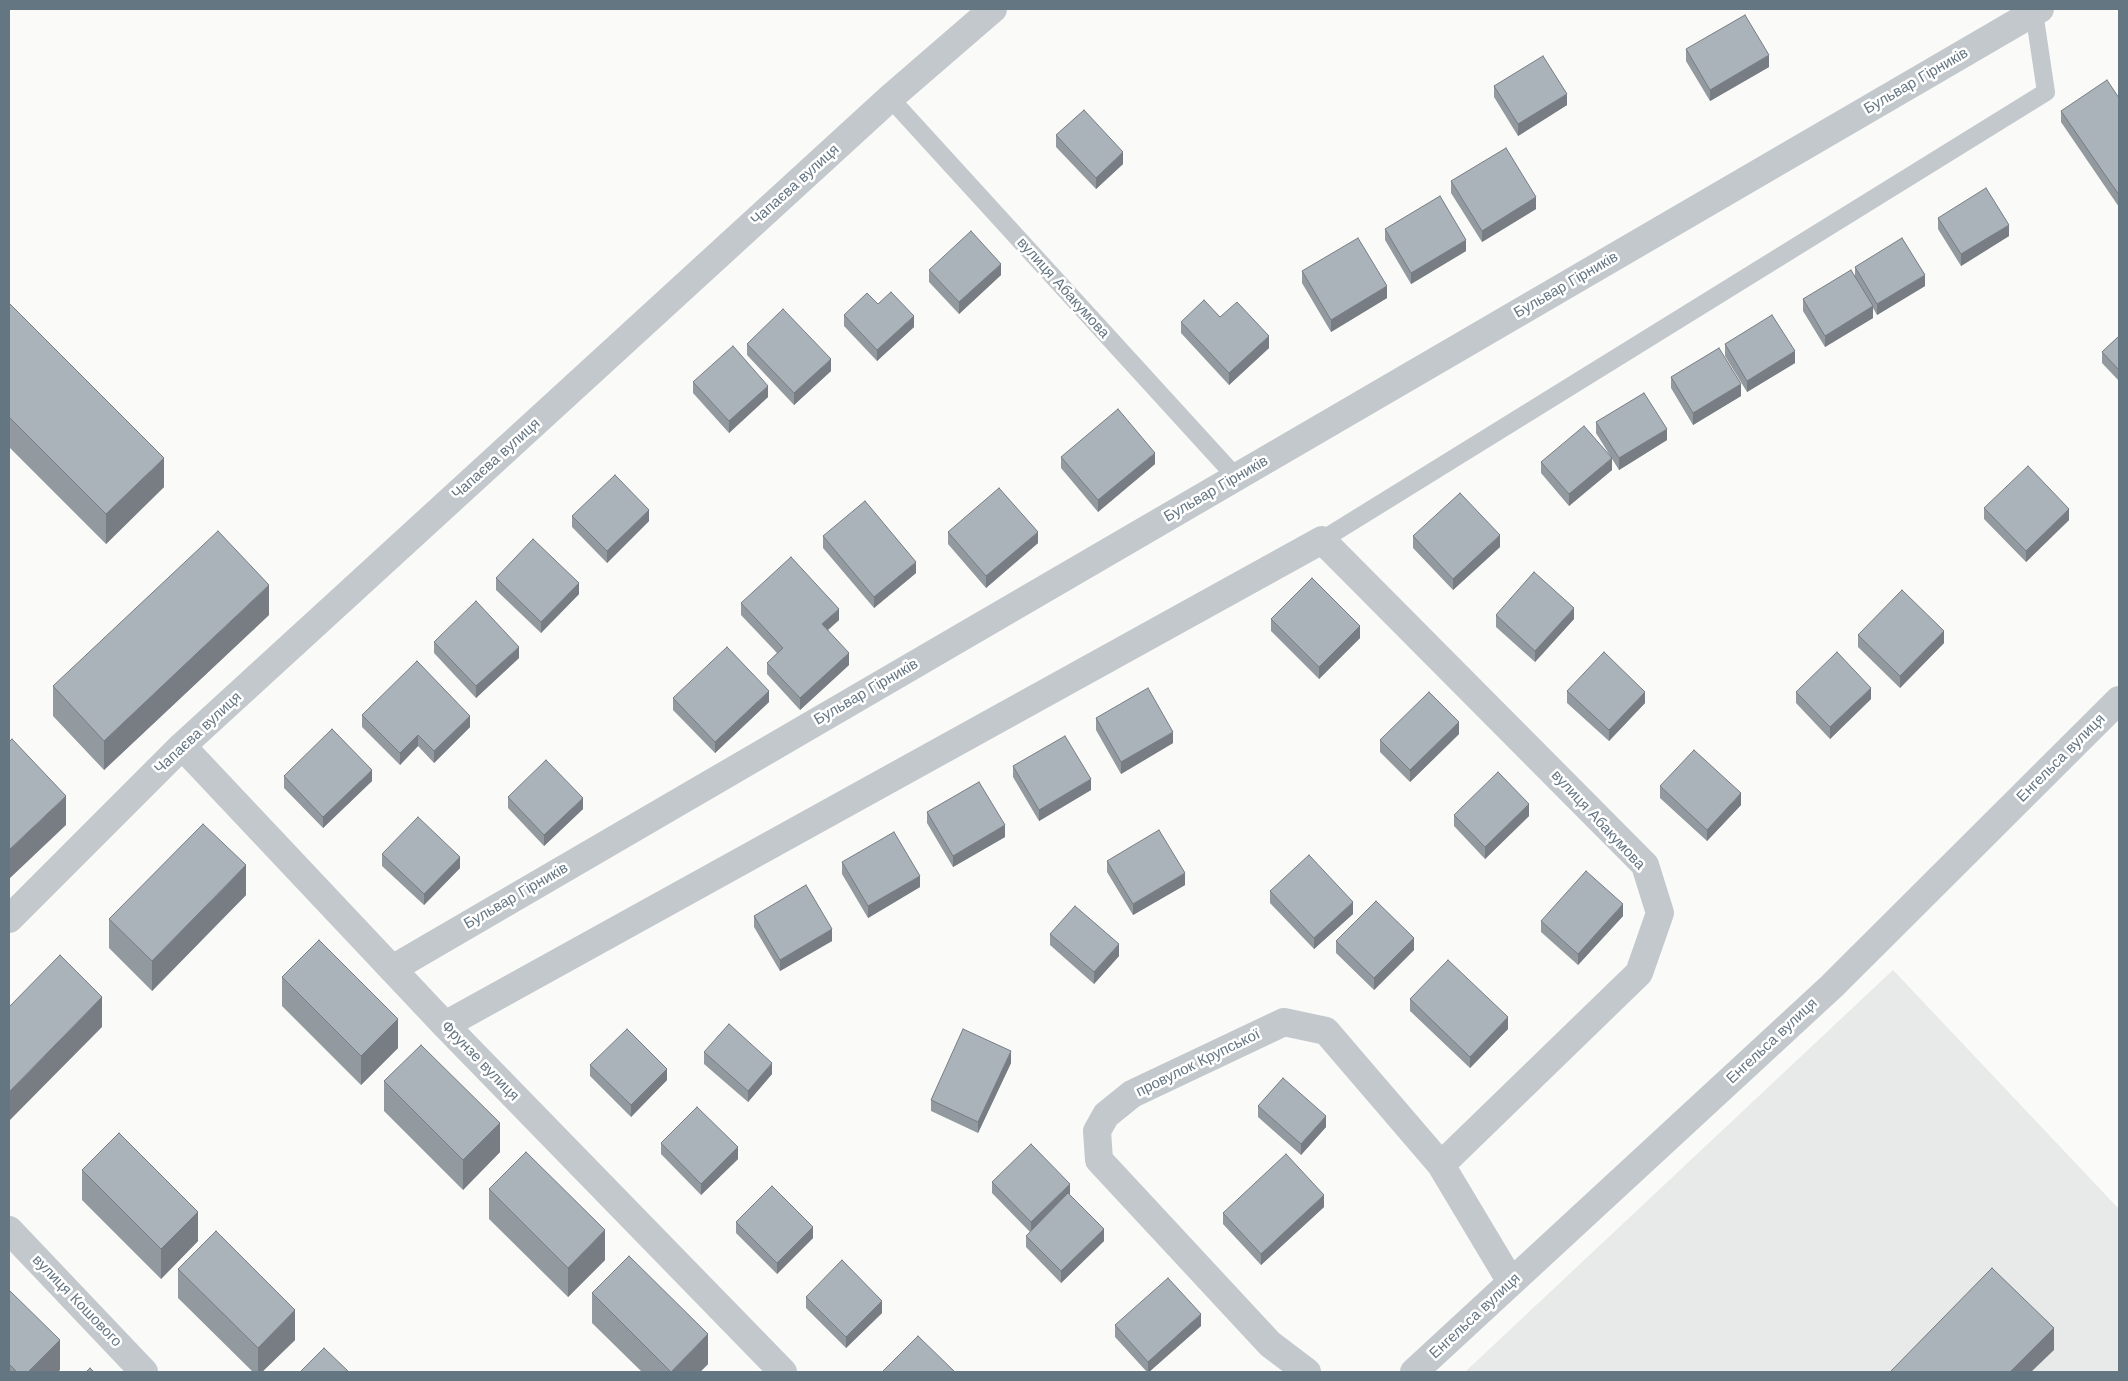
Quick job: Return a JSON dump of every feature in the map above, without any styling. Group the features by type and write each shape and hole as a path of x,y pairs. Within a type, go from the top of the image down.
{"street":[{"name":"Чапаєва вулиця","path":"9,919 182,746 890,98 993,9"},
{"name":"Бульвар Гірників","path":"392,969 2037,10"},
{"path":"445,1025 1322,540"},
{"name":"вулиця Абакумова","path":"1322,540 1645,866 1660,913 1639,973 1440,1165"},
{"name":"Енгельса вулиця","path":"1414,1372 1832,986 2119,700"},
{"name":"Фрунзе вулиця","path":"182,746 445,1025 783,1372"},
{"name":"провулок Крупської","path":"1307,1372 1270,1344 1099,1160 1097,1131 1106,1115 1132,1094 1284,1022 1326,1031 1440,1165 1511,1282"},
{"name":"вулиця Кошового","path":"9,1230 144,1372"}],"lane":[{"path":"1322,540 2046,92 2037,10"},
{"name":"вулиця Абакумова","path":"890,98 1236,477"}],"shaded area":[{"path":"1893,970 2119,1209 2119,1372 1465,1372"}],"building":[{"path":"1745,15 1769,55 1710,90 1686,49"},
{"path":"1543,56 1567,94 1518,124 1494,86"},
{"path":"2107,80 2119,98 2119,195 2061,111"},
{"path":"1084,110 1123,152 1096,178 1056,135"},
{"path":"1506,148 1536,197 1482,231 1451,181"},
{"path":"1986,188 2009,225 1961,254 1938,218"},
{"path":"1440,196 1466,240 1411,273 1385,229"},
{"path":"971,231 1001,264 959,302 929,270"},
{"path":"1358,238 1387,286 1331,320 1302,271"},
{"path":"1902,238 1925,275 1877,304 1855,267"},
{"path":"1851,270 1873,306 1825,336 1803,299"},
{"path":"891,292 914,316 877,350 844,315 867,293 878,304"},
{"path":"1204,300 1220,317 1237,302 1269,336 1229,373 1181,322"},
{"path":"9,303 164,458 106,514 9,417"},
{"path":"783,309 831,359 794,393 747,344"},
{"path":"1772,315 1795,351 1747,381 1725,344"},
{"path":"2119,336 2119,370 2102,352"},
{"path":"733,346 768,386 729,421 693,382"},
{"path":"1719,348 1741,384 1693,413 1671,377"},
{"path":"1644,393 1667,429 1619,458 1596,422"},
{"path":"1118,409 1155,453 1098,500 1061,457"},
{"path":"1584,426 1612,458 1569,494 1541,462"},
{"path":"2028,466 2069,509 2026,551 1984,508"},
{"path":"615,475 649,510 607,551 572,516"},
{"path":"999,488 1038,532 986,576 948,532"},
{"path":"1460,493 1500,535 1453,579 1413,536"},
{"path":"865,501 916,562 874,597 823,536"},
{"path":"218,531 269,585 104,741 53,686"},
{"path":"533,539 579,583 541,622 496,578"},
{"path":"791,557 839,609 822,624 849,653 800,698 767,663 783,648 741,603"},
{"path":"1534,572 1574,608 1535,651 1496,615"},
{"path":"1312,578 1360,626 1319,667 1271,619"},
{"path":"1902,590 1944,631 1900,676 1858,635"},
{"path":"476,601 519,647 476,686 434,642"},
{"path":"727,647 769,691 715,742 673,698"},
{"path":"1604,652 1645,692 1609,730 1567,691"},
{"path":"1837,652 1871,688 1830,727 1796,692"},
{"path":"417,661 470,716 434,751 418,735 400,753 362,715"},
{"path":"1148,688 1173,732 1121,762 1096,718"},
{"path":"1429,692 1459,722 1410,770 1380,740"},
{"path":"332,729 372,770 323,817 284,776"},
{"path":"1065,736 1091,779 1039,810 1013,766"},
{"path":"12,739 66,796 9,850 9,742"},
{"path":"1694,750 1741,793 1707,830 1660,786"},
{"path":"546,760 583,798 544,835 508,797"},
{"path":"1498,772 1529,804 1485,847 1454,815"},
{"path":"979,782 1005,825 953,856 927,812"},
{"path":"418,817 460,857 424,894 382,854"},
{"path":"203,824 246,865 152,961 109,919"},
{"path":"1159,830 1185,873 1133,904 1107,861"},
{"path":"894,832 920,876 868,906 842,862"},
{"path":"1309,855 1353,902 1314,938 1270,891"},
{"path":"1586,871 1623,904 1578,954 1541,921"},
{"path":"806,885 832,929 780,960 754,916"},
{"path":"1376,901 1414,938 1374,978 1336,941"},
{"path":"1075,906 1119,944 1094,972 1050,934"},
{"path":"319,940 398,1019 361,1056 282,977"},
{"path":"60,955 102,997 9,1092 9,1007"},
{"path":"1448,960 1508,1017 1470,1057 1410,999"},
{"path":"729,1024 772,1063 748,1091 704,1052"},
{"path":"627,1029 667,1069 631,1105 590,1065"},
{"path":"963,1029 1011,1051 978,1122 931,1100"},
{"path":"421,1045 500,1123 463,1160 384,1081"},
{"path":"1283,1078 1326,1116 1301,1144 1258,1106"},
{"path":"697,1107 738,1147 701,1184 661,1143"},
{"path":"119,1133 198,1212 161,1249 82,1170"},
{"path":"1031,1144 1070,1184 1031,1222 992,1182"},
{"path":"526,1152 605,1230 568,1268 489,1189"},
{"path":"1286,1154 1324,1195 1261,1254 1223,1213"},
{"path":"772,1186 813,1227 777,1263 736,1222"},
{"path":"1068,1193 1104,1229 1061,1271 1026,1236"},
{"path":"216,1231 295,1310 258,1348 178,1269"},
{"path":"629,1256 708,1334 671,1372 592,1293"},
{"path":"842,1260 882,1301 846,1337 806,1297"},
{"path":"1992,1268 2054,1328 2010,1372 1890,1372"},
{"path":"1168,1278 1201,1314 1148,1362 1115,1325"},
{"path":"9,1290 60,1340 28,1372 17,1372 9,1364"},
{"path":"918,1336 955,1372 882,1372"},
{"path":"324,1348 349,1372 300,1372"},
{"path":"90,1368 94,1372 86,1372"}]}
